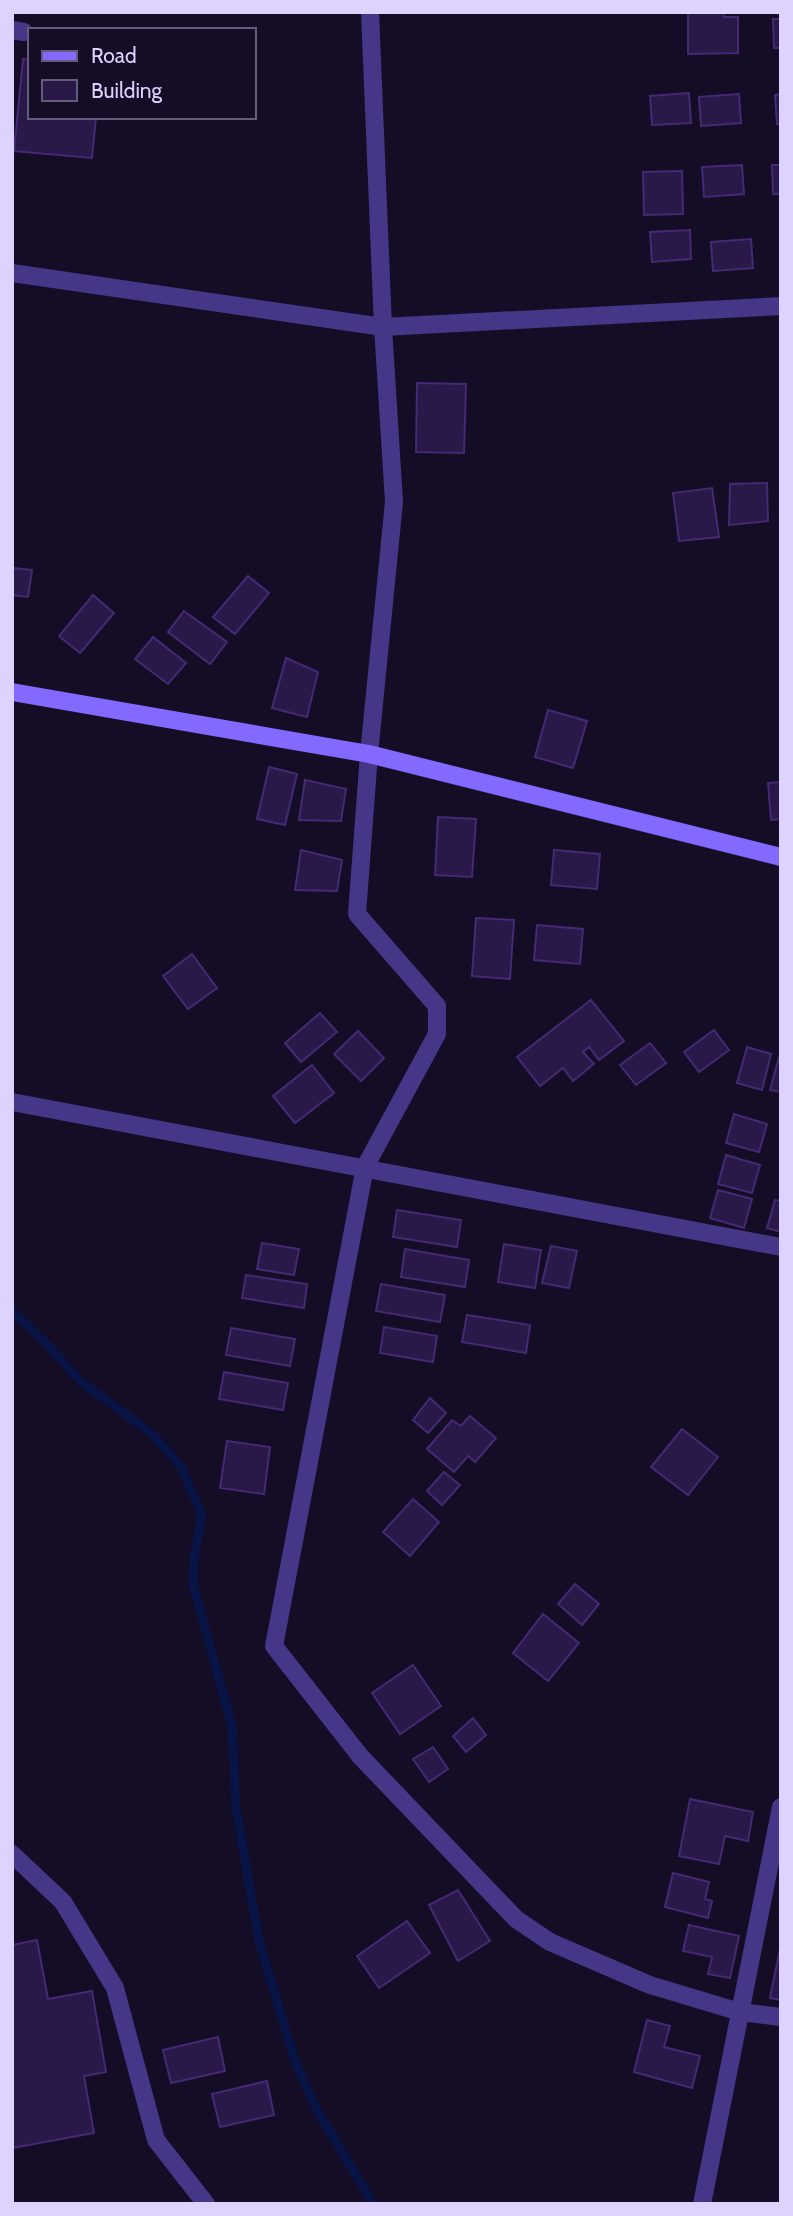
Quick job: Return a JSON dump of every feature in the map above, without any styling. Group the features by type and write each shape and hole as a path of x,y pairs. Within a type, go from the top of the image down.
{"street":[{"path":"370,12 383,327 394,502 369,754 357,914 437,1006 437,1034 365,1167 274,1646 360,1756 516,1919 550,1942 650,1985 740,2012 781,2017"},
{"path":"12,273 383,327 781,306"},
{"path":"12,692 369,754 781,857"},
{"path":"12,1102 781,1247"},
{"path":"702,2204 781,1807"},
{"path":"12,1854 64,1902 116,1989 156,2140 206,2204"}],"building":[{"path":"688,12 723,12 724,17 738,17 738,53 688,54"},
{"path":"773,19 781,19 781,48 774,48"},
{"path":"23,59 28,60 28,119 96,119 92,158 14,151"},
{"path":"689,93 691,123 652,125 650,96"},
{"path":"739,94 741,123 701,126 699,97"},
{"path":"781,94 781,124 777,124 775,95"},
{"path":"742,165 744,194 704,197 702,167"},
{"path":"772,165 781,165 781,194 773,194"},
{"path":"682,171 683,214 644,215 643,172"},
{"path":"690,230 691,259 652,262 650,232"},
{"path":"751,239 753,268 713,271 711,242"},
{"path":"417,383 466,384 464,453 416,452"},
{"path":"767,483 768,521 729,525 730,484"},
{"path":"712,488 719,537 679,541 673,493"},
{"path":"12,568 32,570 28,597 12,595"},
{"path":"248,576 269,593 235,634 213,617"},
{"path":"93,595 114,613 80,653 59,636"},
{"path":"184,611 227,642 210,664 168,632"},
{"path":"153,637 186,663 168,684 135,659"},
{"path":"286,658 318,672 307,717 272,708"},
{"path":"548,710 587,721 573,768 535,757"},
{"path":"269,767 297,774 285,825 257,819"},
{"path":"305,780 346,789 341,821 299,820"},
{"path":"781,782 781,819 771,820 768,783"},
{"path":"438,817 476,819 472,877 435,875"},
{"path":"301,850 342,860 337,891 295,890"},
{"path":"554,850 600,854 597,889 551,885"},
{"path":"476,918 514,920 510,979 472,976"},
{"path":"537,925 583,929 580,964 534,960"},
{"path":"192,954 217,988 188,1009 163,976"},
{"path":"591,1000 624,1041 599,1060 589,1047 583,1052 594,1064 573,1081 563,1068 540,1086 517,1057"},
{"path":"320,1013 337,1032 301,1062 285,1043"},
{"path":"714,1030 729,1050 699,1072 684,1052"},
{"path":"358,1031 384,1058 361,1081 334,1054"},
{"path":"650,1043 666,1063 636,1085 620,1065"},
{"path":"747,1047 771,1054 762,1090 737,1083"},
{"path":"781,1055 781,1092 770,1090"},
{"path":"312,1065 334,1093 295,1123 273,1096"},
{"path":"734,1114 767,1124 759,1152 726,1143"},
{"path":"726,1155 760,1165 752,1193 718,1184"},
{"path":"718,1190 752,1199 744,1228 710,1218"},
{"path":"775,1200 781,1201 781,1232 767,1228"},
{"path":"397,1210 461,1220 457,1247 393,1237"},
{"path":"262,1243 299,1249 294,1275 257,1269"},
{"path":"504,1244 541,1250 535,1288 498,1282"},
{"path":"551,1246 577,1251 569,1288 542,1283"},
{"path":"405,1249 469,1260 465,1287 401,1277"},
{"path":"246,1275 307,1284 304,1308 242,1298"},
{"path":"381,1284 445,1295 440,1322 376,1311"},
{"path":"467,1315 530,1325 526,1353 462,1342"},
{"path":"384,1327 437,1336 433,1362 380,1353"},
{"path":"231,1328 295,1339 290,1366 226,1355"},
{"path":"224,1372 288,1383 283,1410 219,1399"},
{"path":"430,1398 446,1413 428,1433 413,1420"},
{"path":"470,1416 496,1438 475,1462 468,1456 454,1472 427,1449 452,1420 461,1426"},
{"path":"682,1429 718,1457 688,1495 651,1467"},
{"path":"227,1441 270,1447 264,1494 220,1488"},
{"path":"444,1472 460,1485 442,1505 427,1491"},
{"path":"413,1499 439,1522 410,1556 383,1532"},
{"path":"575,1584 599,1604 582,1625 558,1604"},
{"path":"543,1614 579,1643 548,1681 513,1653"},
{"path":"413,1665 441,1706 400,1734 372,1693"},
{"path":"473,1718 486,1735 466,1752 453,1736"},
{"path":"433,1747 448,1769 429,1782 413,1759"},
{"path":"690,1799 753,1812 748,1841 725,1836 719,1864 679,1856"},
{"path":"673,1873 709,1882 705,1899 712,1901 708,1918 665,1907"},
{"path":"458,1890 490,1941 458,1961 429,1905"},
{"path":"407,1921 430,1953 379,1988 357,1956"},
{"path":"689,1925 739,1936 730,1978 708,1974 712,1957 683,1951"},
{"path":"37,1940 48,1999 92,1991 106,2072 84,2076 94,2133 12,2148 12,1945"},
{"path":"781,1944 781,2000 770,1998"},
{"path":"647,2020 670,2026 664,2047 700,2056 692,2088 634,2072"},
{"path":"218,2037 225,2071 171,2083 163,2050"},
{"path":"267,2081 274,2115 220,2127 212,2094"}],"waterway":[{"path":"12,1311 46,1343 79,1380 152,1434 181,1466 202,1516 194,1558 193,1584 232,1726 236,1808 259,1941 295,2061 316,2108 373,2204"}]}
